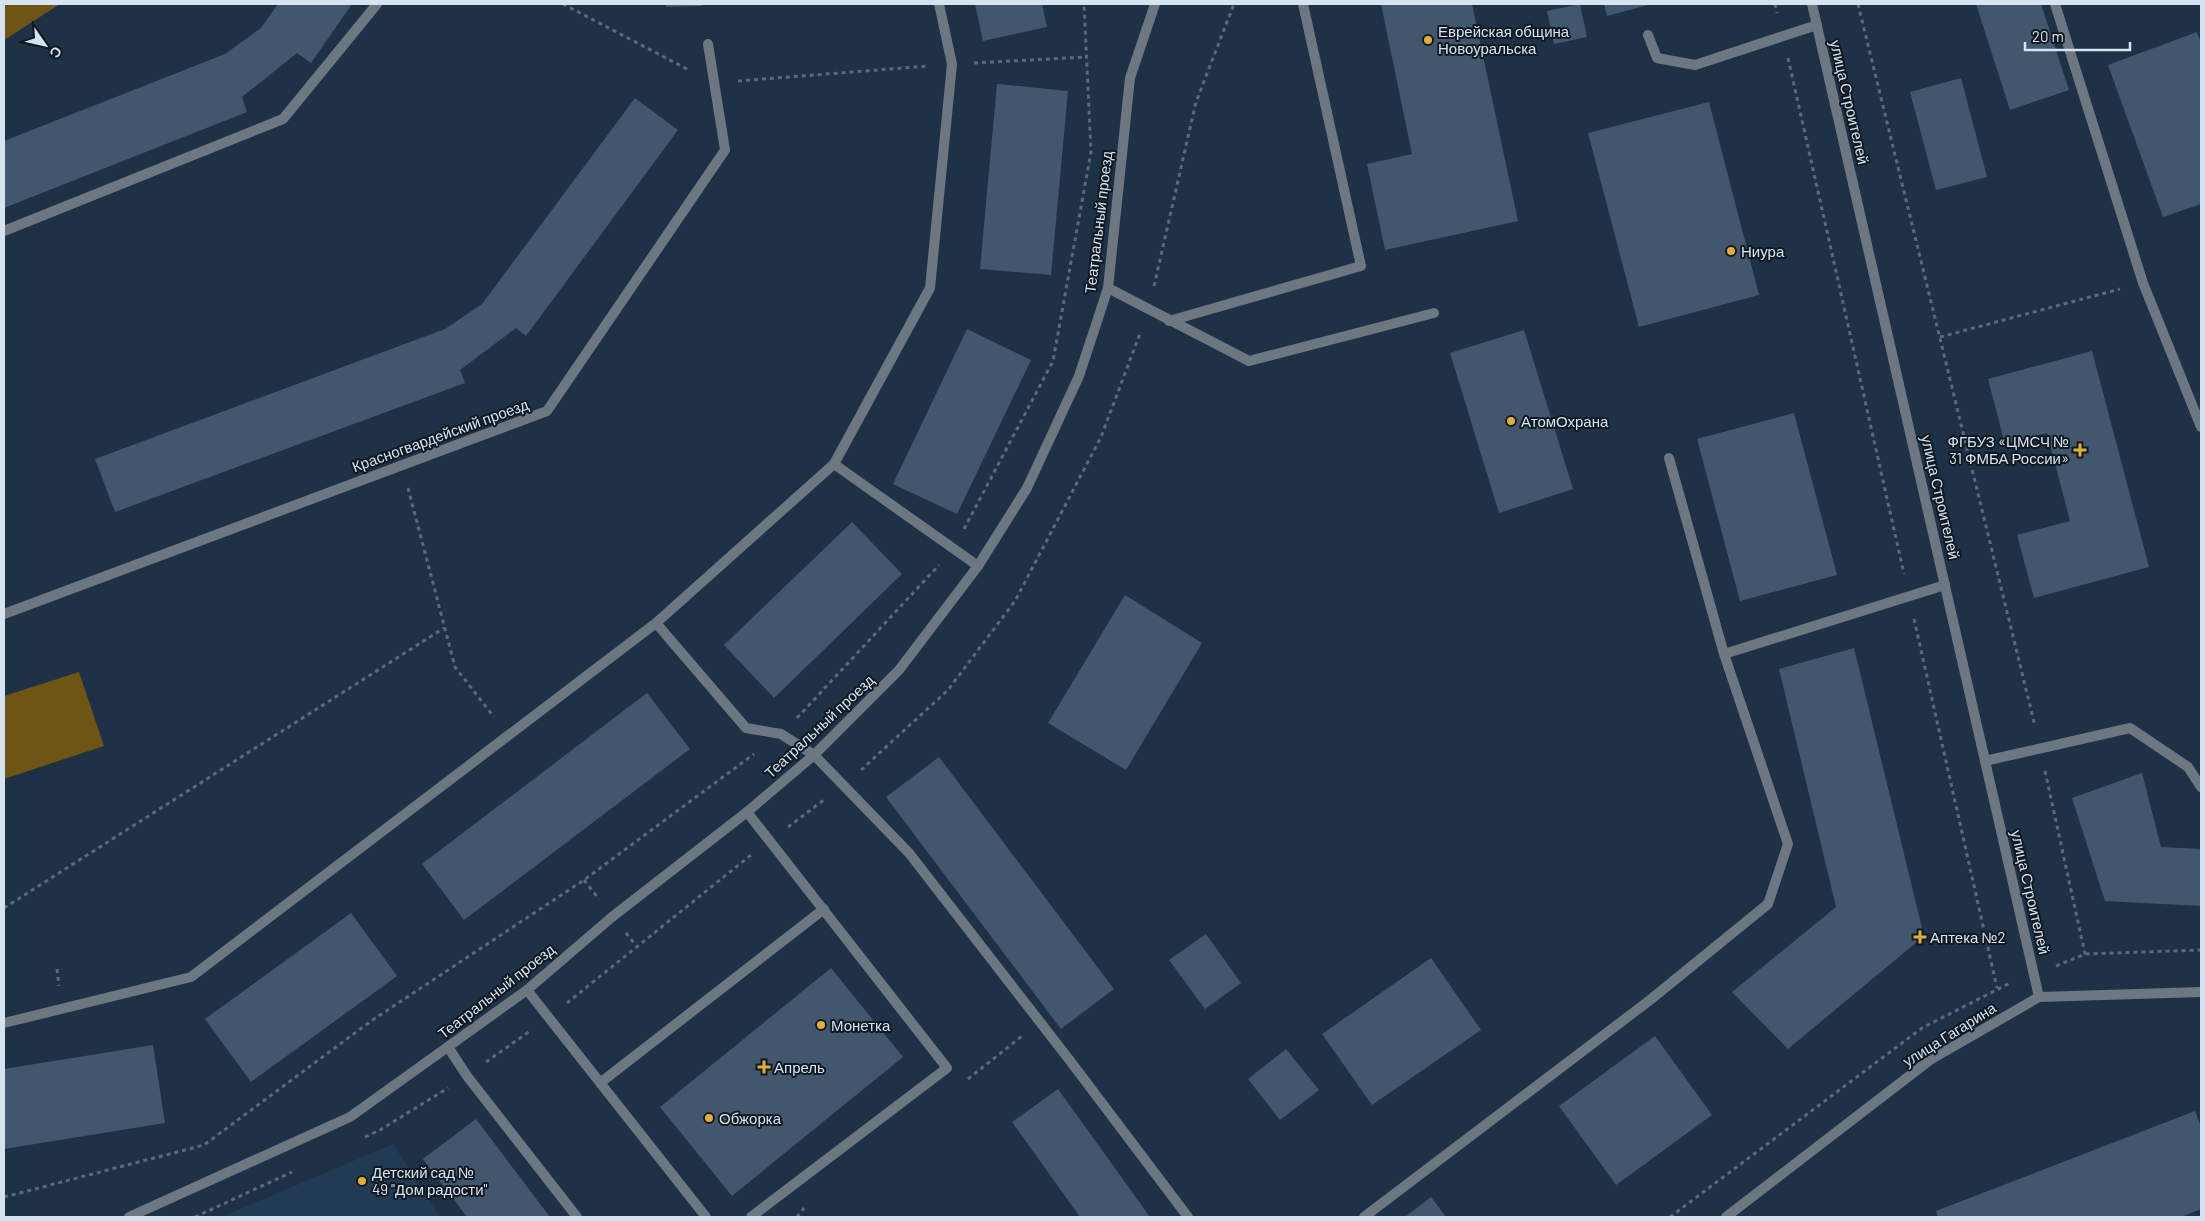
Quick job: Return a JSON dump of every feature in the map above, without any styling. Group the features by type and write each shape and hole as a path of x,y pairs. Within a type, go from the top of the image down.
{"street":[{"path":"4,231 283,119 377,4"},
{"path":"4,1023 191,977 656,623 834,464 930,288 952,64 939,4"},
{"name":"Театральный проезд","path":"128,1217 350,1117 527,990 612,917 747,812 814,756 899,670 978,566 1026,488 1079,376 1108,288 1130,78 1155,4"},
{"path":"1169,321 1361,266 1303,4"},
{"name":"улица Строителей","path":"1812,4 2039,997"},
{"path":"2055,4 2143,283 2201,427"},
{"path":"1648,35 1657,58 1695,65 1817,25"},
{"name":"Красногвардейский проезд","path":"4,614 547,412 725,150 708,44"},
{"path":"1108,288 1149,311 1249,361 1434,313"},
{"path":"1364,1217 1650,1000 1768,904 1788,844 1724,654 1669,458"},
{"path":"834,464 978,566"},
{"path":"1724,654 1946,585"},
{"path":"656,623 746,728 781,734 814,756 909,853 1188,1217"},
{"path":"1985,761 2130,728 2188,767 2201,788"},
{"path":"747,812 947,1068 751,1217"},
{"path":"600,1083 824,909"},
{"path":"527,990 706,1217"},
{"name":"улица Гагарина","path":"1726,1217 1930,1060 2039,997 2201,992"},
{"path":"448,1047 467,1076 576,1217"}],"path":[{"path":"564,4 714,83 952,64 1086,57"},
{"path":"4,1197 204,1145 371,1021 584,880 781,734 954,549 1053,361 1091,152 1084,4"},
{"path":"362,1139 380,1130 467,1076 549,1018 770,840 844,786 948,690 1015,602 1101,437 1149,311 1196,102 1234,4"},
{"path":"1775,4 1997,988"},
{"path":"1858,4 2040,748 2086,954"},
{"path":"1940,337 2143,283"},
{"path":"402,465 455,667 508,735"},
{"path":"4,908 444,628"},
{"path":"2170,950 2201,950"},
{"path":"195,1217 300,1168"}],"shaded area":[{"path":"4,4 60,4 4,40"},
{"path":"79,672 104,746 4,779 4,696"},
{"name":"Детский сад № 49 \"Дом радости\"","path":"393,1144 440,1217 222,1217"}],"building":[{"path":"278,4 352,4 311,63 297,53 242,97 247,112 4,208 4,141 225,54 261,28"},
{"path":"666,4 701,4 701,6 666,7"},
{"path":"975,4 1042,4 1047,27 983,41"},
{"path":"1381,4 1472,4 1518,221 1385,250 1367,164 1412,154"},
{"path":"1580,4 1587,37 1554,44 1547,11"},
{"path":"1604,4 1652,4 1607,16"},
{"path":"1976,4 2041,4 2069,90 2010,110"},
{"path":"2197,32 2201,43 2201,204 2163,217 2108,65"},
{"path":"1961,78 1987,177 1936,190 1910,92"},
{"path":"997,84 1068,91 1051,275 980,269"},
{"path":"635,98 678,130 526,336 516,328 460,370 465,383 115,512 95,459 445,329 482,304"},
{"path":"1709,102 1759,295 1639,327 1588,133"},
{"path":"967,329 1031,360 957,514 893,484"},
{"name":"АтомОхрана","path":"1524,330 1573,489 1499,513 1450,353"},
{"path":"2092,351 2149,567 2034,598 2017,535 2070,521 2047,433 2005,444 1988,379"},
{"path":"1794,413 1837,575 1740,601 1697,439"},
{"path":"852,522 902,574 774,698 724,645"},
{"path":"1125,595 1202,643 1126,770 1048,723"},
{"path":"1854,648 1924,936 1788,1049 1732,992 1836,907 1779,669"},
{"path":"647,693 690,749 464,920 422,864"},
{"path":"939,757 1114,989 1061,1029 886,797"},
{"path":"2142,773 2161,847 2201,849 2201,906 2105,901 2072,798"},
{"path":"351,913 397,976 251,1082 205,1019"},
{"path":"1206,934 1241,983 1205,1009 1169,960"},
{"path":"1431,958 1481,1030 1372,1105 1322,1034"},
{"path":"831,968 903,1057 732,1196 660,1107"},
{"path":"1655,1036 1712,1115 1616,1185 1559,1106"},
{"path":"153,1045 165,1123 4,1149 4,1069"},
{"path":"1286,1049 1319,1090 1280,1120 1248,1079"},
{"path":"1058,1089 1150,1217 1080,1217 1012,1122"},
{"path":"2195,1111 2201,1127 2201,1209 2181,1217 1938,1217 1936,1211"},
{"path":"476,1119 550,1217 467,1217 423,1159"},
{"path":"1431,1197 1446,1217 1405,1217"}],"place":[{"name":"Еврейская община Новоуральска","path":"1428,40"},
{"name":"Ниура","path":"1731,251"},
{"name":"АтомОхрана","path":"1511,421"},
{"name":"ФГБУЗ «ЦМСЧ № 31 ФМБА России»","path":"2080,450"},
{"name":"Аптека №2","path":"1920,937"},
{"name":"Монетка","path":"821,1025"},
{"name":"Апрель","path":"764,1067"},
{"name":"Обжорка","path":"709,1118"},
{"name":"Детский сад № 49 \"Дом радости\"","path":"362,1181"}]}
